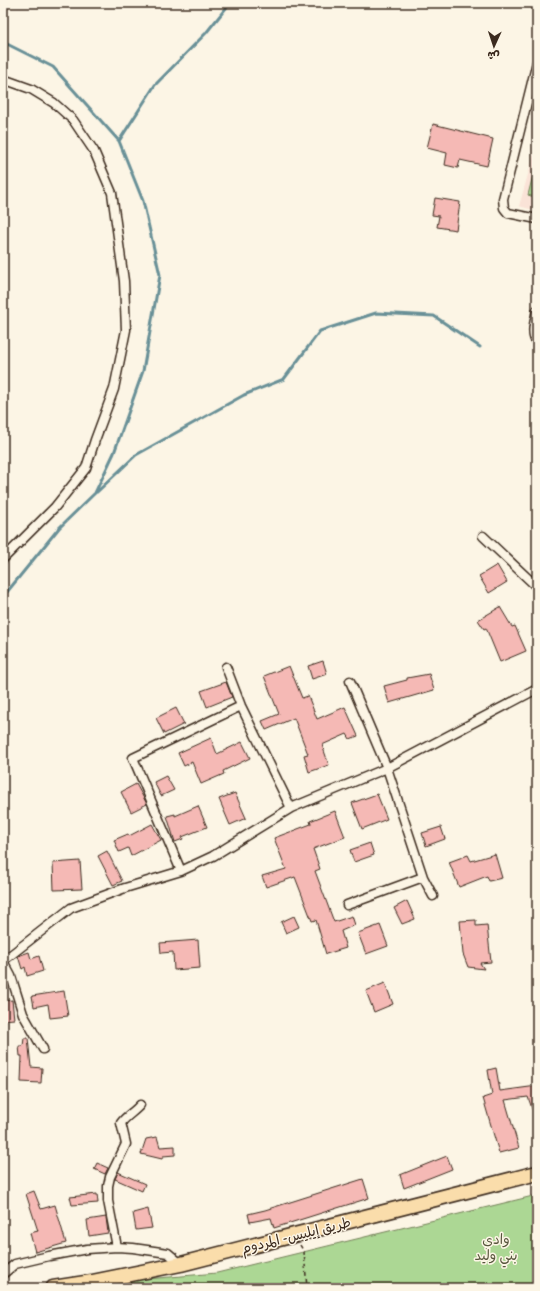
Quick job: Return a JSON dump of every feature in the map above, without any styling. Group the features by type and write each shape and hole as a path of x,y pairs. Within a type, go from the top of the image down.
{"highway":[{"name":"طريق إيليس- المردوم","path":"53,1288 92,1282 181,1264 537,1172"}],"street":[{"path":"537,62 503,199 504,208 508,213 537,219"},
{"path":"3,79 31,89 54,103 73,120 94,151 112,193 124,281 126,330 114,389 86,468 55,507 3,559"},
{"path":"537,310 534,332 537,343"},
{"path":"483,536 537,587"},
{"path":"226,667 240,706 291,808"},
{"path":"350,680 387,768 423,876 433,896"},
{"path":"43,1049 23,1014 11,976 3,961 71,908 125,888 180,871 213,856 291,808 387,768 537,689"},
{"path":"180,871 133,758 240,706"},
{"path":"347,905 423,876"},
{"path":"117,1247 108,1201 108,1186 110,1177 126,1144 121,1123 125,1117 134,1112 140,1105"},
{"path":"3,1274 16,1264 49,1256 87,1249 117,1247 168,1253 181,1264"}],"path":[{"path":"295,1235 304,1252 307,1288"}],"shaded area":[{"path":"537,143 537,211 519,206"}],"green space":[{"path":"537,159 537,198 528,195"},
{"name":"وادي بني وليد","path":"537,1195 537,1288 40,1288 217,1273"}],"building":[{"path":"433,124 493,139 487,166 460,160 458,168 445,165 447,153 427,148"},
{"path":"435,198 460,202 456,230 437,227 439,216 432,215"},
{"path":"497,565 507,582 489,593 479,576"},
{"path":"500,607 512,627 515,626 526,651 500,662 486,628 484,629 478,620"},
{"path":"323,661 327,674 312,679 308,666"},
{"path":"289,666 302,698 308,696 317,719 345,707 358,736 350,739 347,734 322,745 329,765 309,772 304,755 308,754 294,718 266,730 262,721 279,714 264,676"},
{"path":"429,674 434,690 389,703 384,686 407,680 407,678"},
{"path":"226,682 232,697 207,707 201,691"},
{"path":"176,708 184,724 164,734 156,718"},
{"path":"211,738 217,754 242,742 250,758 223,771 224,774 201,784 192,762 184,766 178,753"},
{"path":"166,776 174,790 161,796 154,782"},
{"path":"136,784 147,804 131,812 121,792"},
{"path":"235,793 246,818 230,825 219,799"},
{"path":"377,794 387,819 362,829 352,803"},
{"path":"198,806 207,827 182,837 183,839 175,842 167,816 175,814 175,816"},
{"path":"335,811 345,837 313,849 320,869 315,871 334,922 352,916 355,925 341,931 346,948 326,954 316,920 312,921 295,877 266,887 262,876 286,869 274,838 311,824 310,821"},
{"path":"152,824 161,840 131,856 128,848 119,852 114,840 128,834 129,836"},
{"path":"441,827 445,839 426,846 422,833"},
{"path":"370,843 374,855 354,862 350,850"},
{"path":"107,851 122,881 113,885 98,856"},
{"path":"495,854 502,878 489,881 487,876 459,887 449,862 468,855 471,861"},
{"path":"80,861 82,889 54,890 53,863"},
{"path":"407,901 415,919 402,924 394,908"},
{"path":"294,916 299,927 286,933 281,922"},
{"path":"476,920 476,926 487,925 491,962 480,963 484,969 468,967 463,954 460,921"},
{"path":"380,925 388,946 366,954 358,933"},
{"path":"198,940 200,968 174,970 173,952 161,953 160,943"},
{"path":"29,952 31,959 39,956 43,971 27,976 25,967 22,969 18,956"},
{"path":"385,983 393,1004 374,1012 366,991"},
{"path":"64,991 68,1016 50,1018 48,1004 34,1007 32,996"},
{"path":"12,1000 14,1019 3,1020 3,1001"},
{"path":"24,1038 28,1038 31,1067 42,1068 41,1083 21,1082 22,1056 20,1056 19,1046 23,1046"},
{"path":"496,1068 500,1091 537,1086 537,1120 528,1097 505,1100 519,1148 499,1153 483,1098 492,1095 488,1070"},
{"path":"157,1137 160,1147 175,1146 175,1155 163,1156 162,1159 141,1154 146,1139"},
{"path":"447,1156 452,1169 404,1188 400,1175"},
{"path":"97,1163 108,1168 105,1174 94,1169"},
{"path":"118,1172 145,1184 142,1191 115,1179"},
{"path":"363,1179 369,1198 274,1228 271,1218 250,1222 248,1214"},
{"path":"34,1191 41,1209 55,1205 66,1243 35,1252 30,1233 38,1231 26,1194"},
{"path":"97,1194 98,1203 72,1205 70,1197"},
{"path":"148,1209 152,1228 136,1230 133,1213"},
{"path":"106,1217 108,1233 89,1236 87,1220"}],"waterway":[{"path":"119,141 155,85 206,33 230,3"},
{"path":"3,42 53,67 119,141 143,201 160,275 143,371 114,453 95,493 59,528 7,592 3,594"},
{"path":"97,492 136,455 244,395 284,379 320,331 376,313 434,316 480,347"}]}
